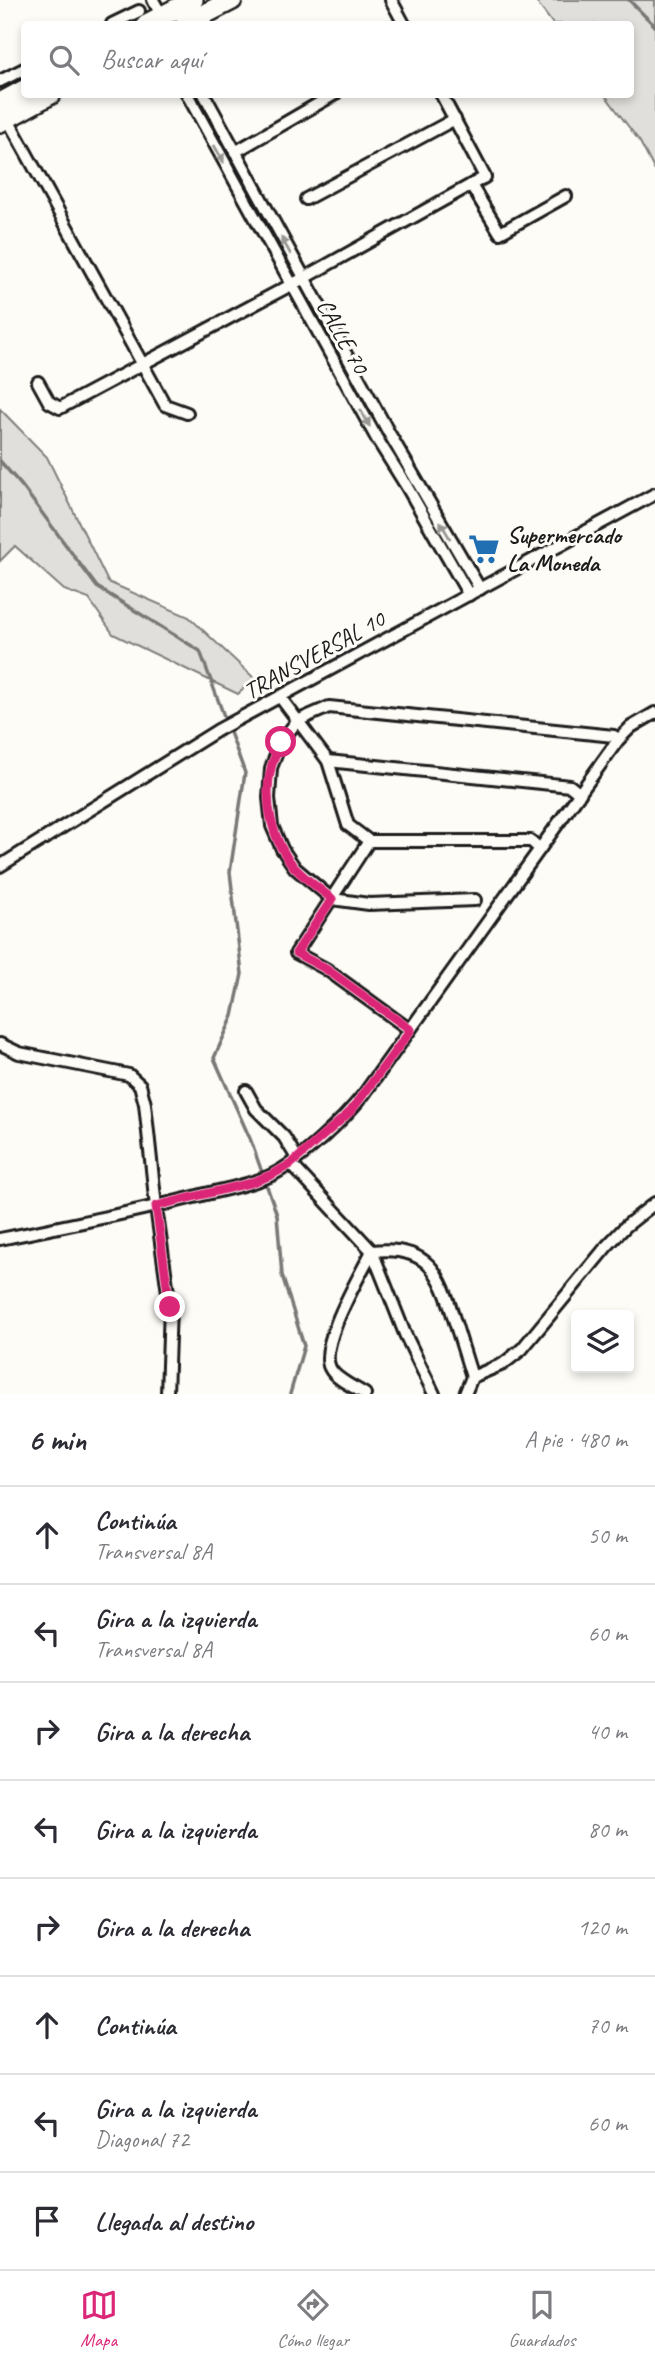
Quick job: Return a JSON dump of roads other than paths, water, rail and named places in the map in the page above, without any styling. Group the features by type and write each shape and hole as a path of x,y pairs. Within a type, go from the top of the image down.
{"highway":[{"path":"150,13 193,0"},
{"path":"191,21 232,0"},
{"path":"2,114 21,93"},
{"path":"2,114 41,98"}],"street":[{"path":"133,0 150,13"},
{"path":"391,0 402,21"},
{"path":"122,21 150,13"},
{"path":"0,81 21,70"},
{"name":"CALLE 70","path":"189,98 290,285 469,595"},
{"name":"CALLE 70","path":"206,98 389,433 480,589"},
{"path":"235,152 328,98"},
{"path":"38,382 49,402 61,408 485,177 444,98"},
{"path":"2,114 165,405 187,413"},
{"path":"306,199 455,119"},
{"path":"471,185 500,233 566,196"},
{"name":"TRANSVERSAL 10","path":"0,866 218,730 655,494"},
{"path":"280,697 328,761 348,825 369,841 531,841 540,849"},
{"path":"475,900 369,904 332,899 295,867 282,849 272,826 269,797 271,768 281,742 298,720 329,707 614,736 618,740"},
{"path":"0,1239 250,1183 271,1175 294,1161 351,1111 618,740 631,727 655,713"},
{"path":"328,761 570,786 580,794"},
{"path":"369,841 296,953 326,969 411,1030"},
{"path":"0,1044 19,1053 113,1071 136,1079 143,1092 170,1307 167,1394"},
{"path":"246,1091 256,1109 284,1137 294,1161 372,1251 405,1334 434,1394"},
{"path":"472,1377 503,1364 522,1349 607,1246 626,1226 655,1203"},
{"path":"372,1251 391,1249 407,1252 425,1262 440,1278 472,1377 465,1394"},
{"path":"365,1394 335,1375 329,1368 327,1357 342,1311 372,1251"}],"waterway":[{"path":"629,0 655,26"},
{"path":"0,461 22,486 97,587 200,651 245,773 230,872 242,974 233,1016 214,1058 251,1141 277,1215 282,1275 304,1346 290,1394"}],"place":[{"name":"Supermercado La Moneda","path":"484,549"}]}
